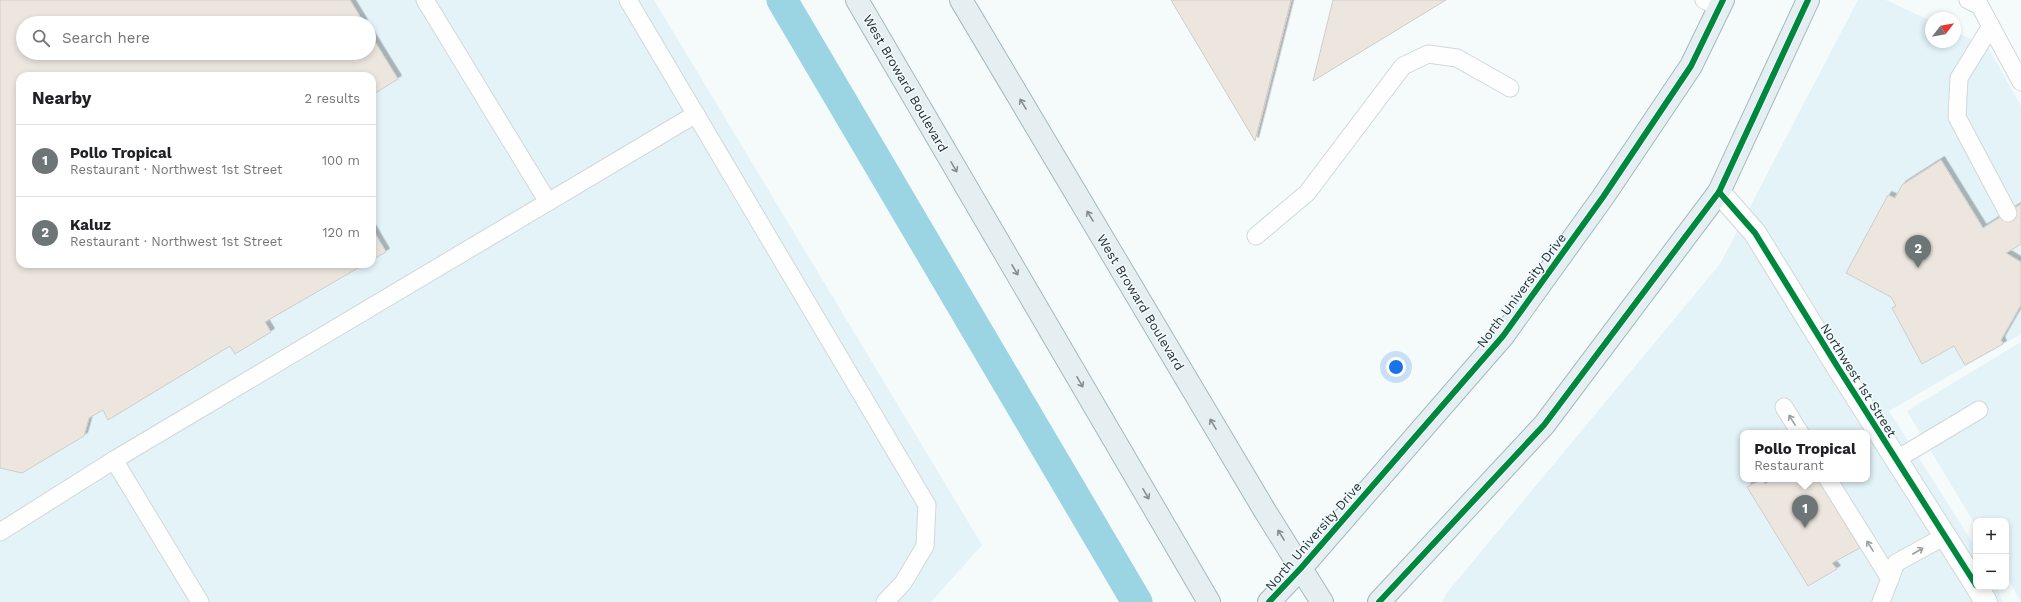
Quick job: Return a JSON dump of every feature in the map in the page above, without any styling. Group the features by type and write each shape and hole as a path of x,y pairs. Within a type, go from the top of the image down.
{"main road":[{"name":"West Broward Boulevard","path":"857,0 1209,602"},
{"name":"West Broward Boulevard","path":"961,0 1261,504 1322,602"},
{"path":"1379,602 1544,425 1718,192 1808,0"},
{"name":"North University Drive","path":"1269,602 1301,568 1504,336 1603,197 1691,66 1715,2"}],"street":[{"name":"Northwest 1st Street","path":"1718,192 1755,233 1973,580"},
{"name":"Northwest 1st Street","path":"1979,590 1986,602"}],"lane":[{"path":"425,0 548,202"},
{"path":"628,0 927,505 925,546 903,583 885,602"},
{"path":"1977,2 2021,82"},
{"path":"1991,26 1959,78 1957,117 2008,213"},
{"path":"1256,236 1307,193 1403,66 1428,54 1457,58 1510,88"},
{"path":"2,529 114,460 696,114"},
{"path":"1784,407 1798,430"},
{"path":"1897,459 1979,410"},
{"path":"114,460 200,602"},
{"path":"1830,482 1890,579"},
{"path":"1881,602 1896,563 1945,536"}],"shaded area":[{"path":"0,0 654,0 982,545 931,602 0,602"},
{"path":"1858,0 1886,0 1925,18 1925,48 1961,48 1961,35 1988,47 2021,106 2021,334 1889,411 1973,543 1973,590 1998,590 2003,602 1443,602 1446,594 1720,264"},
{"path":"2021,342 2021,601 2009,581 2009,518 1973,518 1973,521 1907,411"}],"building":[{"path":"0,0 350,0 360,16 16,16 16,60 376,60 376,43 398,79 376,93 376,72 16,72 16,268 358,268 265,322 271,332 235,354 230,346 108,420 103,410 89,418 84,436 22,473 0,468"},
{"path":"1171,0 1291,0 1255,141"},
{"path":"1333,0 1446,0 1313,81"},
{"path":"1941,160 1983,228 2021,204 2021,244 2006,253 2021,262 2021,305 2001,340 2003,344 1965,365 1954,346 1922,364 1892,308 1896,306 1891,297 1846,273 1888,195 1895,198 1902,185"},
{"path":"376,235 386,252 376,258"},
{"path":"1757,482 1764,482 1765,484 1768,482 1820,482 1860,548 1832,563 1837,569 1808,586 1747,487"}],"waterway":[{"path":"782,0 1137,602"}],"cycle path":[{"path":"1269,602 1301,568 1503,336 1603,197 1691,66 1723,0"},
{"path":"1379,602 1544,425 1719,192 1808,0"},
{"path":"1719,192 1755,233 1837,366 1973,580"}],"place":[{"name":"Kaluz","path":"1918,268"},
{"name":"Pollo Tropical","path":"1805,528"}]}
